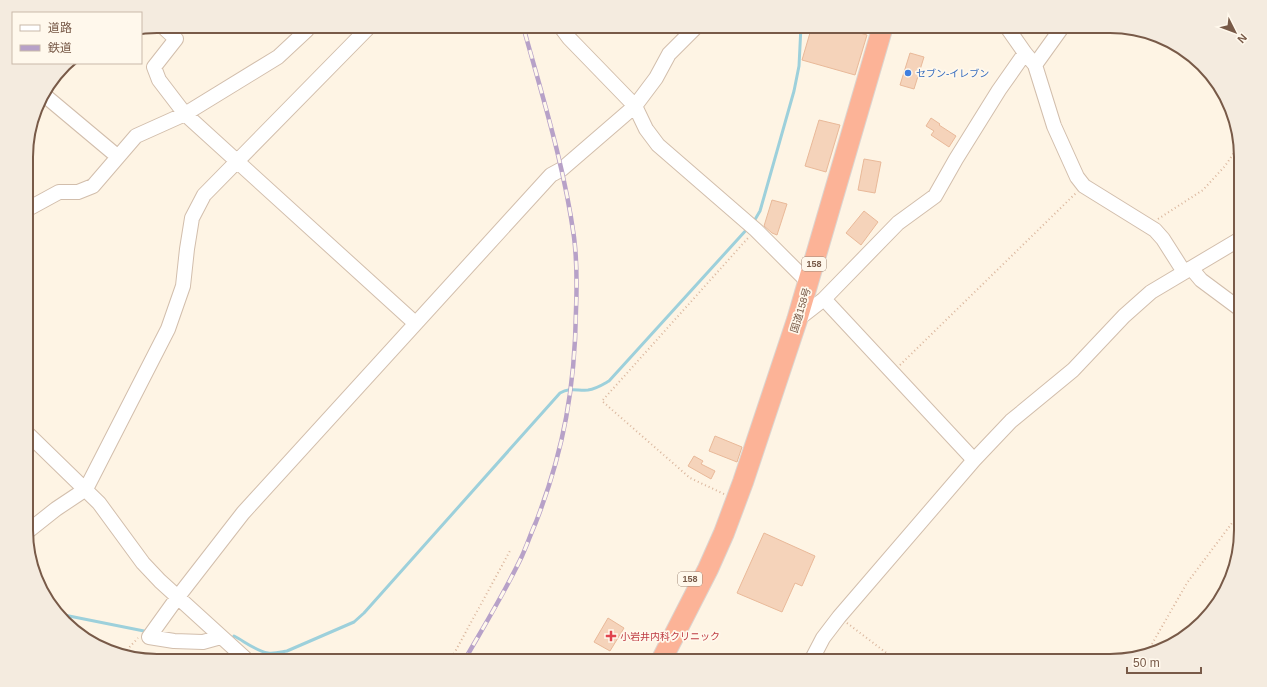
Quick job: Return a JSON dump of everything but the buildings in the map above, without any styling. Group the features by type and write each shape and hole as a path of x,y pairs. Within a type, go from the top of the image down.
{"highway":[{"name":"国道158号","path":"665,654 708,569 724,533 736,499 797,320 881,33"},
{"name":"国道158号","path":"650,654 697,565 736,499"}],"street":[{"path":"170,33 176,39 154,67 159,80 185,114 415,324"},
{"path":"33,206 58,192 78,192 93,186 117,156 136,136 185,114 278,57 304,33"},
{"path":"33,527 56,509 86,489 168,328 183,286 192,218 204,195 363,33"},
{"path":"565,33 635,106 646,129 658,145 752,227 808,283"},
{"path":"221,637 203,642 174,641 149,637 177,598 243,513 551,174 562,169 635,106 656,78 669,54 690,33"},
{"path":"1011,33 1035,65 1054,126 1077,177 1084,186 1155,230 1188,270 1234,305"},
{"path":"1035,65 1058,33"},
{"path":"797,320 824,299 898,223 935,196 995,96 1025,53"},
{"path":"48,98 117,156"},
{"path":"815,654 823,638 839,617 974,460 1010,421 1073,370 1134,307 1151,292 1234,243"},
{"path":"824,299 974,460"},
{"path":"33,439 100,504 143,563 177,598 240,654"}],"path":[{"path":"1148,225 1203,190 1225,166 1234,153"},
{"path":"892,372 1084,186"},
{"path":"736,499 690,478 602,401 752,227"},
{"path":"1150,647 1187,583 1234,520"},
{"path":"454,654 511,549"},
{"path":"839,617 888,654"},
{"path":"126,650 139,636 149,637"}],"waterway":[{"path":"753,223 760,211 794,91 799,66 801,33"},
{"path":"234,636 259,650 268,653 275,653 287,651 354,622 364,613 560,393 571,390 591,389 599,387 609,381 748,228"},
{"path":"68,616 144,631"}],"railway":[{"path":"468,654 524,552 546,495 561,443 573,365 577,283 574,237 570,210 558,157 525,33"}],"place":[{"name":"セブン-イレブン","path":"908,73"},
{"name":"小岩井内科クリニック","path":"611,636"}]}
